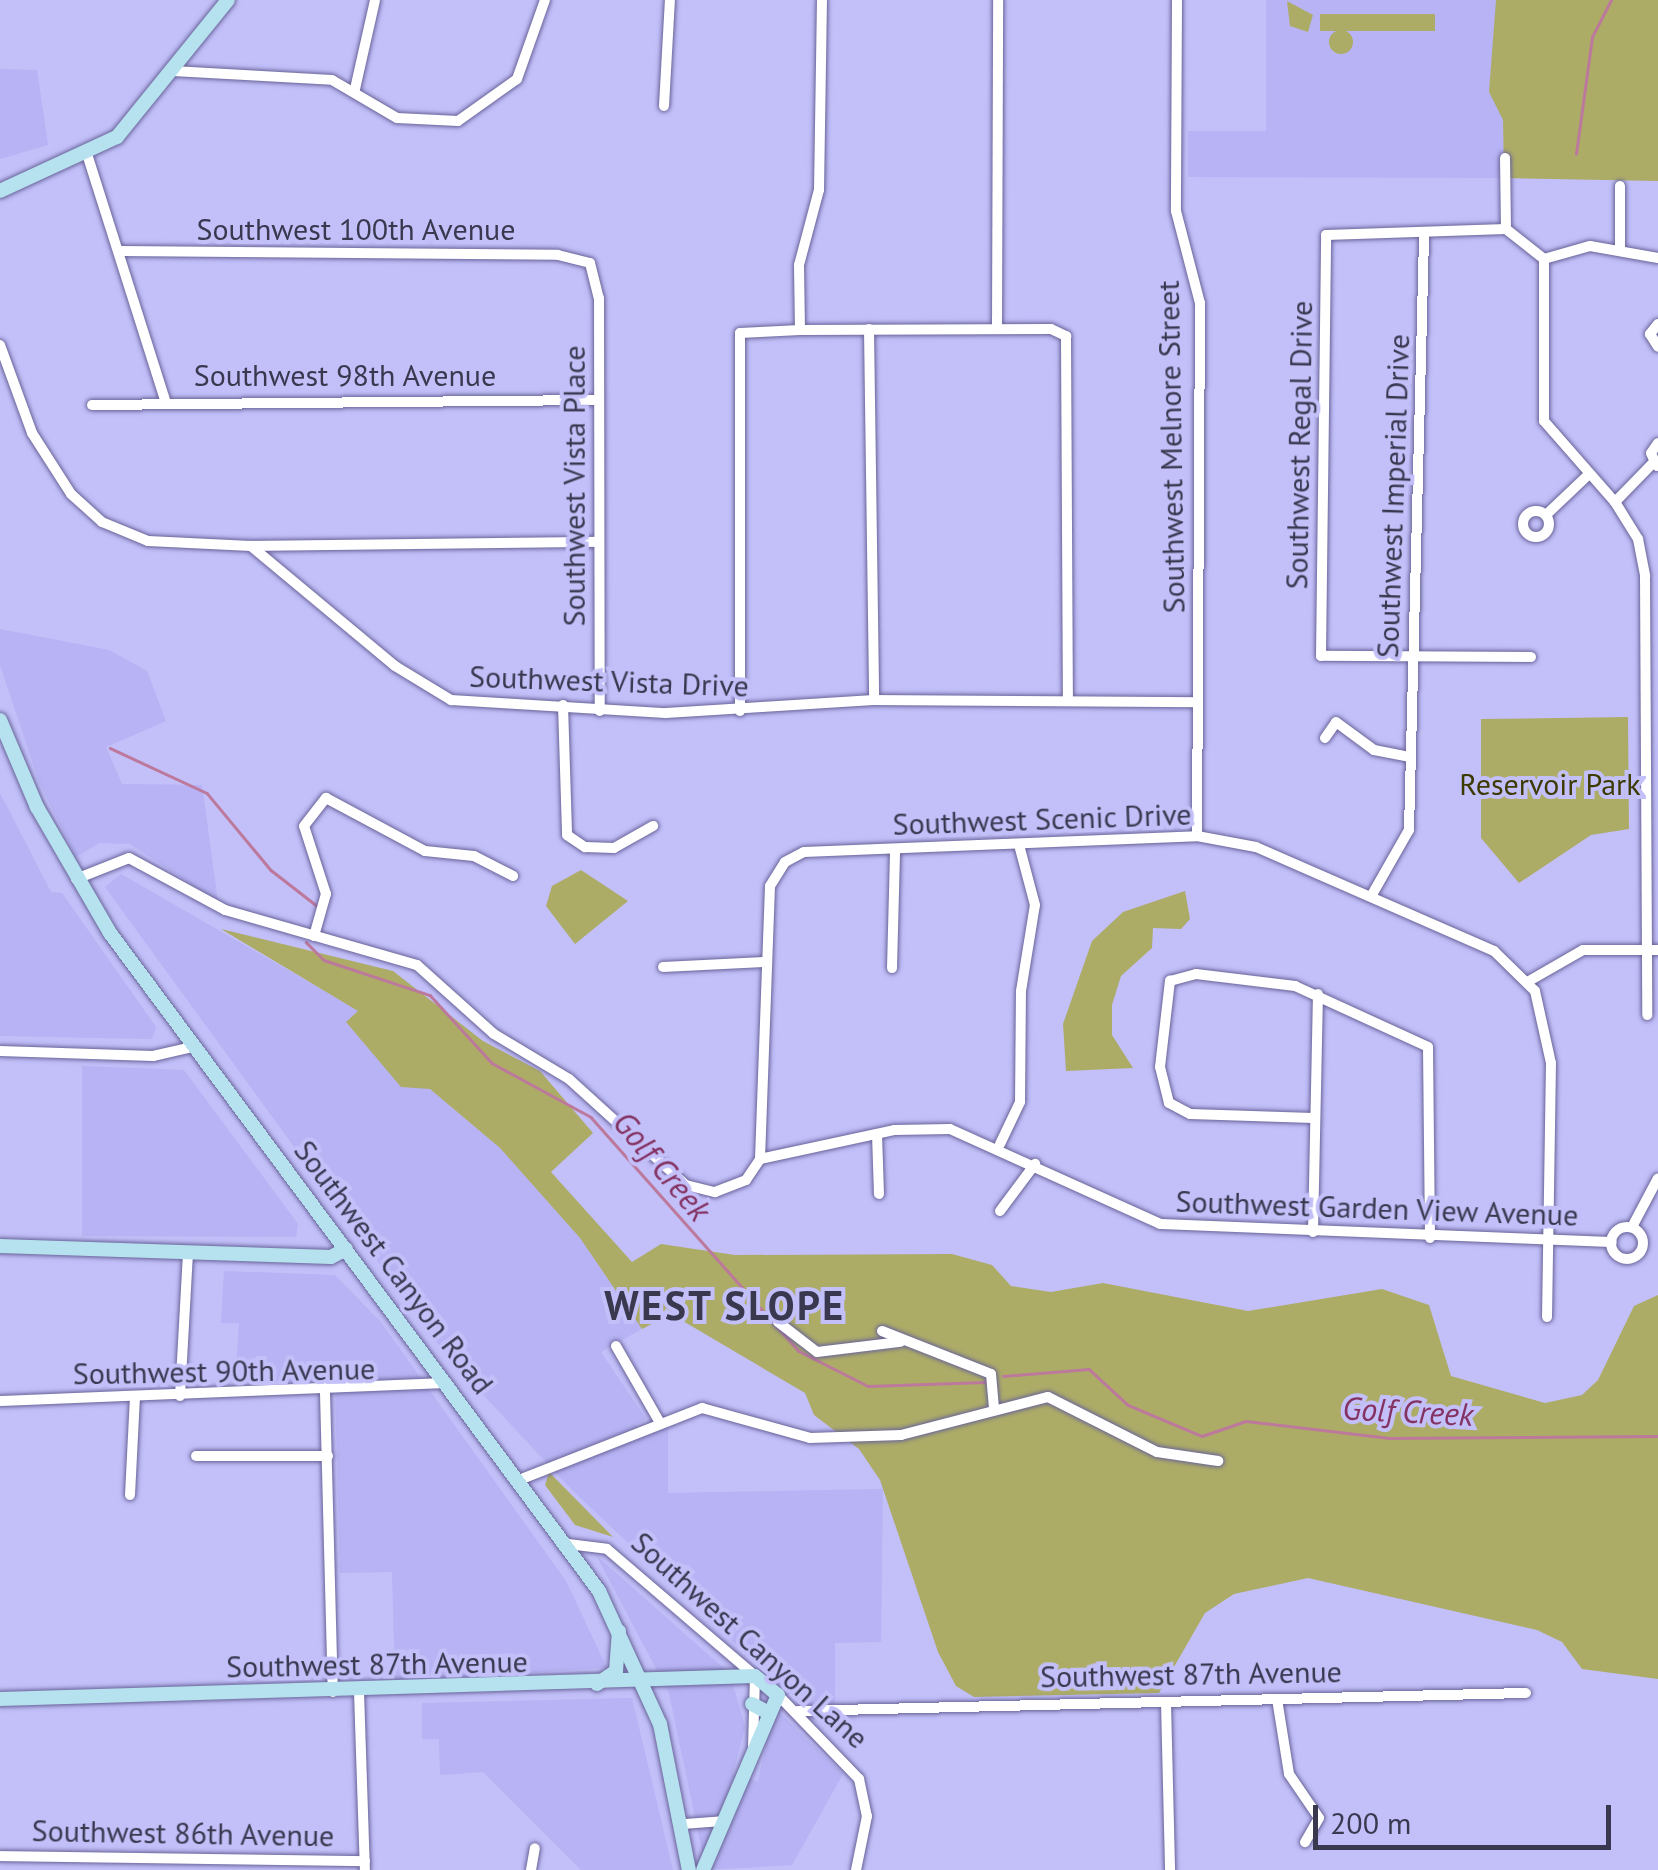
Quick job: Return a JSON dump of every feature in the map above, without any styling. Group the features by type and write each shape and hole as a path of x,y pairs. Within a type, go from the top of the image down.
{"main road":[{"path":"0,191 88,154 129,125 228,0"},
{"name":"Southwest Canyon Road","path":"0,720 76,879 193,1048 568,1544 618,1625 645,1683 684,1824 689,1870"},
{"path":"0,1246 331,1258 346,1249"},
{"path":"590,1687 616,1671 618,1625"},
{"name":"Southwest 87th Avenue","path":"0,1699 590,1687 755,1676"},
{"name":"Southwest Canyon Lane","path":"755,1676 778,1695"},
{"path":"703,1870 766,1712 778,1695"},
{"path":"752,1704 766,1712"}],"street":[{"path":"355,88 375,0"},
{"path":"173,71 305,76 355,88 397,118 428,124 490,106 538,40 545,0"},
{"path":"664,106 670,0"},
{"path":"800,330 798,265 819,190 822,0"},
{"path":"997,328 998,0"},
{"name":"Southwest Melnore Street","path":"1177,0 1176,211 1200,303 1197,836"},
{"path":"88,154 164,400"},
{"path":"1505,158 1506,228"},
{"path":"1620,186 1620,249"},
{"path":"1424,236 1506,228 1544,259 1620,249 1658,258"},
{"name":"Southwest Regal Drive","path":"1413,658 1322,656 1326,235 1424,236"},
{"name":"Southwest Imperial Drive","path":"1372,893 1409,830 1424,236"},
{"name":"Southwest 100th Avenue","path":"120,252 558,255 590,263"},
{"path":"1544,259 1544,422 1586,477 1615,502 1638,539 1644,576 1652,950 1647,1015"},
{"name":"Southwest Vista Place","path":"590,263 599,400 600,710"},
{"path":"1658,324 1650,334 1658,347"},
{"path":"740,711 740,332 997,328 1066,336 1068,700"},
{"path":"869,329 874,700"},
{"path":"0,345 40,447 102,522 148,542 251,546 599,542"},
{"name":"Southwest 98th Avenue","path":"92,405 164,400 599,400"},
{"path":"1615,502 1656,464 1658,443"},
{"path":"1546,515 1586,477"},
{"name":"Southwest Vista Drive","path":"251,546 439,694 600,710 740,711 874,700 1198,702"},
{"path":"1413,658 1531,656"},
{"path":"562,705 567,835 585,847 614,848 653,826"},
{"path":"1325,738 1336,722 1374,750 1410,757"},
{"path":"314,936 326,894 304,826 326,798 426,851 474,856 513,876"},
{"name":"Southwest Scenic Drive","path":"760,1159 764,962 770,886 784,862 804,852 1197,836 1256,847 1372,893 1494,950 1529,982 1549,1030 1547,1318"},
{"path":"1000,1144 1020,1102 1021,992 1035,904 1019,845"},
{"path":"892,968 895,850"},
{"name":"Southwest Garden View Avenue","path":"76,879 129,858 225,910 417,966 494,1034 569,1079 694,1190 730,1188 760,1159 877,1134 950,1129 1000,1144 1160,1224 1548,1242 1612,1242 1632,1227 1643,1238 1636,1256 1620,1257 1612,1242"},
{"path":"1529,982 1570,953 1652,950"},
{"path":"663,967 764,962"},
{"path":"1313,1118 1190,1114 1170,1103 1160,1067 1170,982 1196,974 1318,994 1432,1053 1430,1238"},
{"path":"1313,1232 1318,994"},
{"path":"0,1051 153,1056 193,1048"},
{"path":"877,1134 878,1194"},
{"path":"1000,1211 1035,1164"},
{"path":"1632,1227 1658,1178"},
{"path":"180,1396 188,1253"},
{"path":"778,1322 817,1352 901,1342"},
{"path":"882,1330 901,1342 991,1374 994,1407"},
{"path":"616,1346 659,1421"},
{"name":"Southwest 90th Avenue","path":"0,1401 325,1393 447,1384"},
{"path":"325,1393 333,1692"},
{"path":"130,1495 134,1397"},
{"path":"520,1480 659,1421 702,1408 810,1438 902,1435 994,1407 1056,1397 1157,1452 1218,1461"},
{"path":"196,1456 328,1456"},
{"name":"Southwest Canyon Lane","path":"568,1544 608,1549 755,1676"},
{"path":"753,1748 755,1676"},
{"path":"360,1692 365,1865"},
{"name":"Southwest 87th Avenue","path":"798,1711 1526,1693"},
{"name":"Southwest Canyon Lane","path":"778,1695 798,1711 859,1778 867,1816 856,1870"},
{"path":"1277,1699 1289,1774 1319,1818 1305,1842"},
{"path":"1166,1702 1170,1870"},
{"path":"684,1824 725,1820"},
{"path":"530,1870 535,1848"},
{"name":"Southwest 86th Avenue","path":"0,1856 365,1865"}],"shaded area":[{"path":"1266,0 1502,0 1504,178 1188,177 1188,131 1266,131"},
{"path":"0,69 37,70 48,145 0,159"},
{"path":"0,629 109,650 147,671 166,721 106,747 122,784 202,785 218,902 130,844 99,843 76,857 39,782 0,665"},
{"path":"0,793 51,892 62,893 156,1027 152,1039 0,1036"},
{"path":"121,874 359,1011 347,1021 411,1086 430,1089 500,1148 580,1238 642,1329 601,1352 646,1419 636,1424 643,1434 668,1424 668,1493 883,1489 881,1642 835,1643 835,1704 800,1705 573,1491 445,1354 105,887"},
{"path":"82,1066 184,1070 298,1224 296,1237 82,1236"},
{"path":"224,1271 335,1275 380,1321 566,1581 607,1668 395,1681 392,1572 340,1573 335,1383 235,1383 239,1323 221,1323"},
{"path":"596,1555 730,1674 745,1727 733,1773 758,1782 774,1707 843,1774 792,1865 706,1870 669,1693"},
{"path":"632,1698 673,1870 581,1870 483,1772 440,1775 439,1739 422,1739 422,1703"}],"green space":[{"path":"1496,0 1658,0 1658,181 1504,178 1503,120 1489,92"},
{"path":"1287,1 1313,15 1308,32 1290,26"},
{"path":"1320,14 1435,14 1435,31 1320,31"},
{"path":"1341,30 1353,42 1341,54 1329,42"},
{"name":"Reservoir Park","path":"1628,717 1629,829 1591,835 1519,883 1481,838 1481,719"},
{"path":"581,870 628,901 575,944 546,906 552,886"},
{"path":"1185,891 1190,919 1181,929 1153,928 1152,948 1121,976 1112,1005 1112,1035 1133,1068 1066,1071 1063,1024 1092,941 1123,912"},
{"path":"221,929 393,971 483,1041 540,1071 593,1133 551,1172 632,1262 661,1244 735,1255 952,1254 992,1265 1011,1286 1051,1292 1103,1283 1248,1311 1382,1289 1429,1305 1451,1376 1545,1403 1582,1395 1598,1380 1634,1306 1658,1295 1658,1679 1582,1669 1562,1642 1537,1630 1308,1578 1234,1594 1205,1613 1159,1693 974,1697 956,1686 938,1652 880,1480 859,1449 814,1415 805,1393 671,1314 642,1329 580,1238 500,1148 430,1089 401,1087 346,1022 358,1011"},
{"path":"549,1472 613,1537 575,1525 545,1485"}],"waterway":[{"path":"1576,154 1592,37 1611,0"},
{"name":"Golf Creek","path":"110,748 207,793 271,870 316,905"},
{"name":"Golf Creek","path":"306,942 324,960 430,995 492,1063 591,1117 799,1351 868,1386 985,1382"},
{"name":"Golf Creek","path":"1003,1376 1089,1369 1128,1405 1202,1436 1246,1421 1389,1438 1658,1436"}],"district":[{"name":"WEST SLOPE","path":"725,1305"}]}
